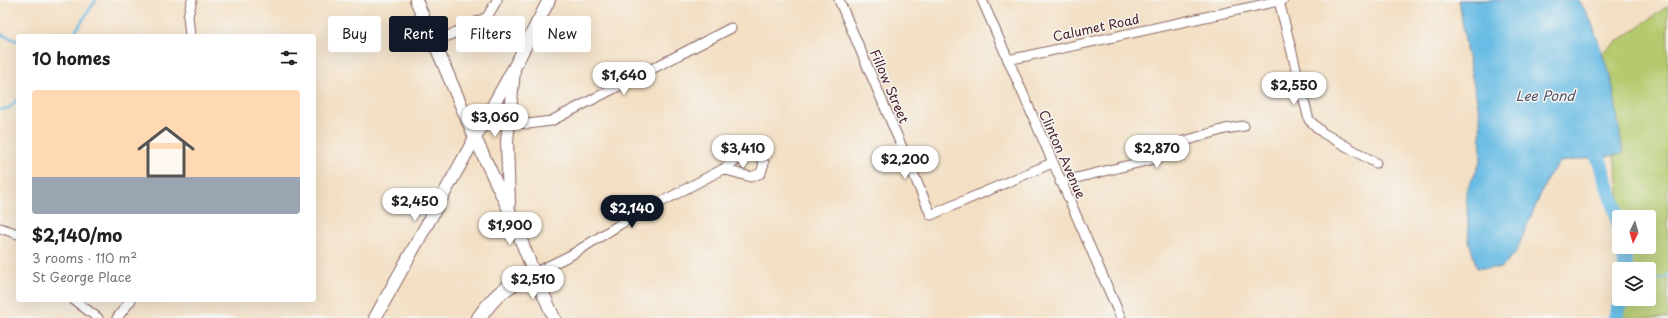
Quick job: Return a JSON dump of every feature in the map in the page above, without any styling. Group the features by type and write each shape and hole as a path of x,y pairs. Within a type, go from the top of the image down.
{"highway":[{"path":"483,314 495,296 505,288 534,273"}],"main road":[{"path":"416,0 423,16"},
{"path":"375,318 515,66 549,0"},
{"path":"438,52 475,138 509,210 554,318"},
{"path":"509,210 507,156 515,66"}],"street":[{"path":"190,34 188,16 192,0"},
{"path":"448,36 487,17 497,0"},
{"name":"Fillow Street","path":"839,0 931,215 1052,163"},
{"name":"Clinton Avenue","path":"982,0 1060,182 1121,318"},
{"path":"1281,0 1309,120 1323,133 1376,163"},
{"name":"Calumet Road","path":"1008,60 1281,0"},
{"path":"509,122 528,124 551,121 731,28"},
{"path":"1060,182 1158,158 1162,151 1168,146 1244,126"},
{"path":"534,273 571,255 622,223 723,169"},
{"path":"0,228 16,233"},
{"path":"77,302 98,318"},
{"path":"116,318 129,302"}],"green space":[{"path":"1668,6 1668,318 1614,318 1616,306 1656,306 1656,262 1620,262 1620,254 1656,254 1656,210 1619,210 1619,188 1614,157 1597,103 1597,56"}],"water":[{"name":"Lee Pond","path":"1459,0 1579,0 1591,21 1613,87 1623,154 1560,162 1548,177 1516,252 1501,268 1477,268 1469,241 1466,191 1481,161 1480,115 1466,48"}],"waterway":[{"path":"73,34 96,0"},
{"path":"0,34 16,40"},
{"path":"0,110 9,108 16,101"},
{"path":"1592,138 1615,210"},
{"path":"1624,254 1625,262"},
{"path":"1656,280 1664,278 1668,275"},
{"path":"1615,318 1619,306"}]}
